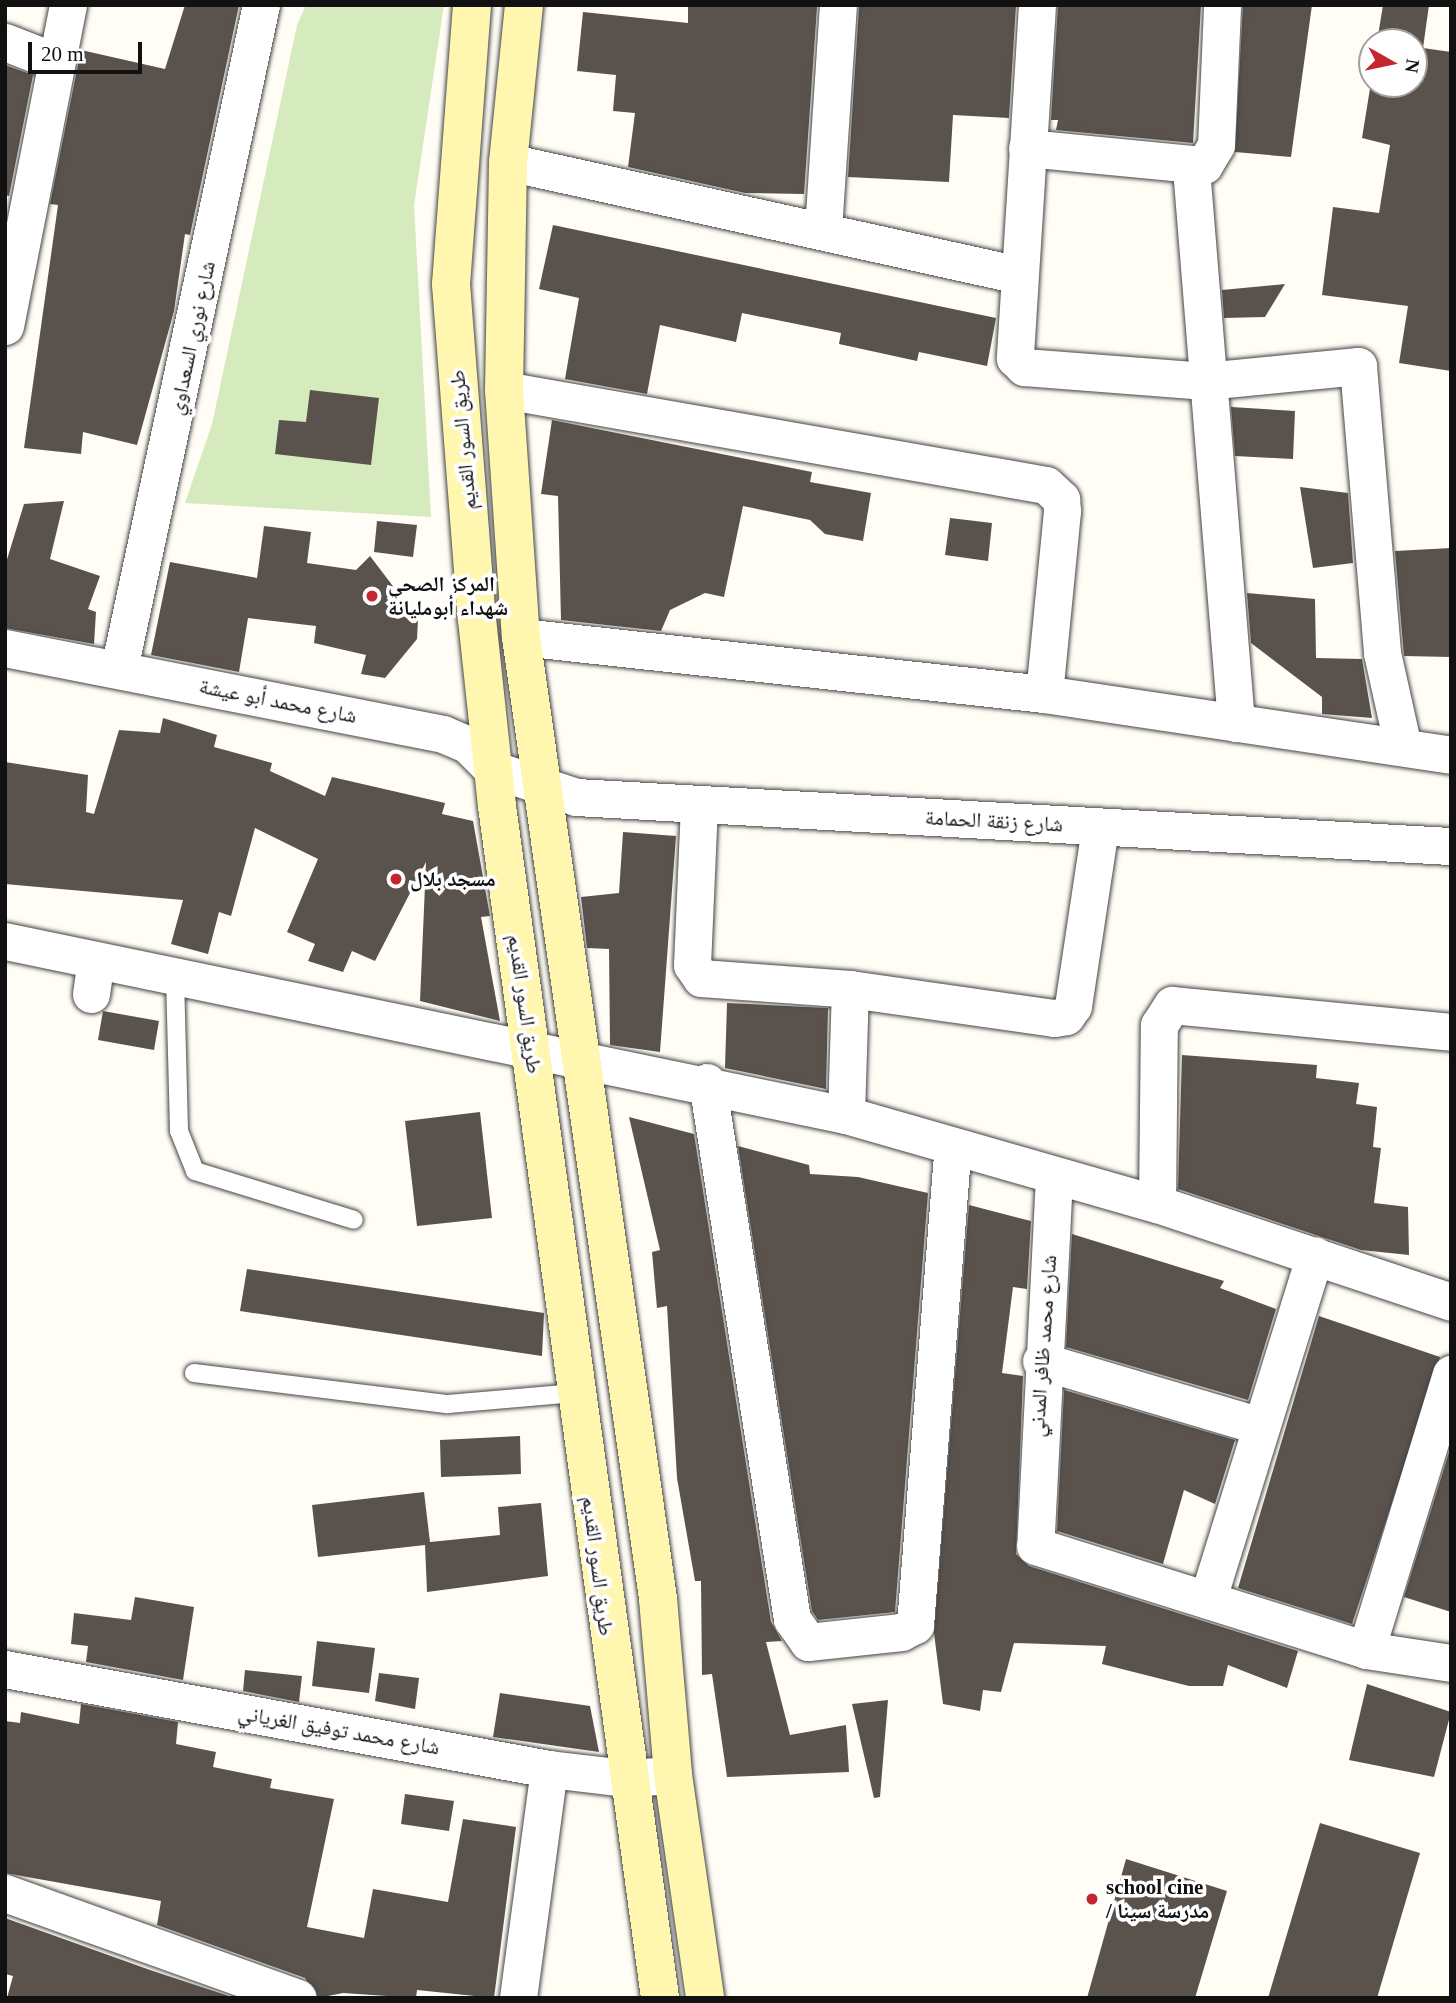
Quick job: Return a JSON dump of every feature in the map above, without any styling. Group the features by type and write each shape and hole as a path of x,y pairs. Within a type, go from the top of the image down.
{"main road":[{"name":"طريق السور القديم","path":"472,5 451,284 492,769 532,1054 626,1778 657,1941 660,1998"},
{"name":"طريق السور القديم","path":"524,5 508,162 504,390 522,638 538,786 576,1056 658,1599 673,1774 705,1998"}],"street":[{"path":"5,326 14,242 68,5"},
{"name":"شارع نوري السعداوي","path":"119,669 261,5"},
{"path":"823,230 838,5"},
{"path":"1037,5 1019,275 1019,365 1205,381 1346,363 1361,371 1382,653 1403,747"},
{"path":"1027,148 1191,168 1212,160 1216,145 1222,5"},
{"path":"5,43 56,62"},
{"path":"508,162 1019,275"},
{"path":"1191,168 1205,381 1236,723"},
{"path":"504,390 1046,485 1061,499 1062,511 1044,694"},
{"path":"522,638 1044,694 1451,755"},
{"name":"شارع محمد أبو عيشة","path":"5,648 443,734 467,744 492,769 538,786"},
{"name":"شارع زنقة الحمامة","path":"538,786 576,797 1451,846"},
{"path":"699,805 692,965 701,978 849,989 1066,1016 1100,827"},
{"path":"5,941 94,977 175,977 532,1054 576,1056 707,1082 846,1115 1054,1177 1157,1204 1451,1303"},
{"path":"846,1115 849,989"},
{"path":"1157,1204 1159,1026 1172,1005 1451,1032"},
{"path":"707,1082 792,1619 808,1642 901,1632 915,1625 953,1147"},
{"name":"شارع محمد ظافر المدني","path":"1054,1177 1033,1514 1035,1546 1209,1598"},
{"path":"1315,1255 1209,1598 1366,1650 1451,1663"},
{"path":"1041,1362 1261,1426"},
{"path":"1366,1650 1451,1374"},
{"name":"شارع محمد توفيق الغرياني","path":"5,1669 548,1769 626,1778 673,1774"},
{"path":"518,1998 548,1769"},
{"path":"5,1893 298,1998"}],"lane":[{"path":"175,977 179,1131 195,1171 354,1220"},
{"path":"194,1373 447,1404 576,1393"}],"green space":[{"path":"306,5 444,5 414,205 431,517 185,503 212,424 297,25"}],"building":[{"path":"185,5 239,5 190,235 185,234 174,311 137,445 83,432 81,454 24,448 58,205 50,204 81,50 165,69"},
{"path":"688,5 817,7 804,194 745,193 628,167 635,113 613,111 616,75 577,71 583,12 688,23"},
{"path":"1016,5 1009,118 953,115 949,182 848,177 859,7"},
{"path":"1058,5 1201,5 1193,143 1056,130 1058,120 1051,120"},
{"path":"1243,5 1312,5 1291,157 1235,152"},
{"path":"1383,5 1429,5 1426,28 1379,28"},
{"path":"1428,49 1451,52 1451,371 1399,363 1408,306 1322,295 1333,207 1379,213 1390,145 1362,138 1368,98 1428,98"},
{"path":"5,65 33,75 9,196 5,195"},
{"path":"553,225 996,318 987,366 919,352 917,361 839,344 841,333 742,313 736,342 660,325 647,394 565,379 579,298 539,289"},
{"path":"1285,284 1265,317 1224,318 1222,290"},
{"path":"310,390 379,398 371,465 275,454 279,420 306,422"},
{"path":"1231,407 1295,411 1293,459 1235,456"},
{"path":"552,420 812,472 810,482 871,493 863,541 825,534 810,520 743,506 724,597 705,593 670,610 661,631 561,620 558,496 541,494"},
{"path":"1300,487 1348,493 1353,563 1313,568"},
{"path":"64,501 50,559 100,576 88,609 96,612 94,644 5,628 5,566 24,504"},
{"path":"950,518 992,523 988,561 945,555"},
{"path":"377,521 417,525 413,557 374,552"},
{"path":"264,526 311,532 307,563 356,570 370,556 418,619 417,639 385,678 361,674 366,655 314,643 316,626 248,618 239,672 151,655 170,562 257,578"},
{"path":"1451,548 1451,657 1404,656 1395,551"},
{"path":"1247,593 1315,599 1316,658 1362,659 1372,718 1322,714 1322,697 1251,643"},
{"path":"163,718 217,735 214,747 272,763 270,771 325,796 332,777 445,803 442,814 473,821 490,916 481,917 500,1021 420,1001 426,862 375,961 352,951 343,972 308,961 315,944 287,932 318,859 255,828 231,916 219,912 208,954 171,944 183,900 5,884 5,762 88,775 86,812 94,814 119,730 160,733"},
{"path":"623,832 676,836 660,1052 610,1045 609,949 587,948 581,897 619,893"},
{"path":"727,1003 828,1008 826,1089 725,1068"},
{"path":"103,1011 159,1021 154,1050 98,1040"},
{"path":"1182,1055 1317,1065 1316,1078 1359,1083 1356,1104 1377,1107 1373,1147 1381,1148 1374,1203 1408,1207 1409,1255 1361,1250 1178,1189"},
{"path":"480,1112 492,1218 417,1226 405,1121"},
{"path":"629,1117 694,1134 771,1622 782,1641 766,1642 790,1735 846,1725 849,1772 727,1777 712,1674 702,1675 701,1581 695,1581 677,1478 667,1306 657,1308 652,1252 660,1250"},
{"path":"738,1146 809,1165 810,1174 858,1177 928,1193 895,1612 818,1620 812,1611"},
{"path":"969,1205 1031,1221 1027,1289 1013,1287 1002,1373 1023,1376 1016,1554 1029,1566 1298,1651 1287,1688 1228,1665 1223,1686 1189,1686 1102,1664 1106,1646 1014,1643 1001,1692 983,1690 980,1711 943,1704 934,1633"},
{"path":"1072,1234 1224,1281 1220,1288 1276,1309 1248,1400 1066,1347"},
{"path":"247,1269 544,1313 542,1356 240,1311"},
{"path":"1319,1316 1440,1357 1352,1624 1238,1588"},
{"path":"1064,1390 1235,1440 1215,1504 1184,1490 1163,1564 1057,1531"},
{"path":"520,1436 521,1474 441,1477 440,1440"},
{"path":"1451,1446 1451,1612 1404,1597"},
{"path":"424,1492 430,1542 500,1535 498,1507 541,1503 548,1576 427,1592 425,1545 318,1557 312,1505"},
{"path":"135,1597 194,1607 183,1680 86,1662 88,1646 71,1644 74,1613 131,1620"},
{"path":"317,1641 375,1648 369,1693 312,1686"},
{"path":"245,1670 302,1676 299,1702 243,1691"},
{"path":"379,1673 419,1678 415,1709 375,1701"},
{"path":"1367,1684 1451,1712 1434,1777 1349,1760"},
{"path":"500,1693 590,1706 599,1752 493,1737"},
{"path":"888,1700 880,1797 874,1798 852,1704"},
{"path":"81,1704 178,1722 176,1744 216,1752 213,1767 272,1779 270,1788 334,1799 307,1927 364,1938 373,1889 448,1902 463,1819 516,1827 494,1998 417,1990 416,1998 343,1993 318,1998 305,1978 157,1925 161,1901 5,1873 5,1721 20,1723 21,1712 79,1724"},
{"path":"405,1794 454,1801 449,1831 401,1824"},
{"path":"1320,1823 1420,1853 1377,1998 1268,1998"},
{"path":"1126,1859 1227,1891 1195,1998 1087,1998"},
{"path":"5,1918 235,1998 7,1998 13,1976 5,1974"}],"place":[{"name":"المركز الصحي شهداء أبومليانة","path":"372,596"},
{"name":"مسجد بلال","path":"396,879"},
{"name":"school cine / مدرسة سينا","path":"1092,1899"}]}
